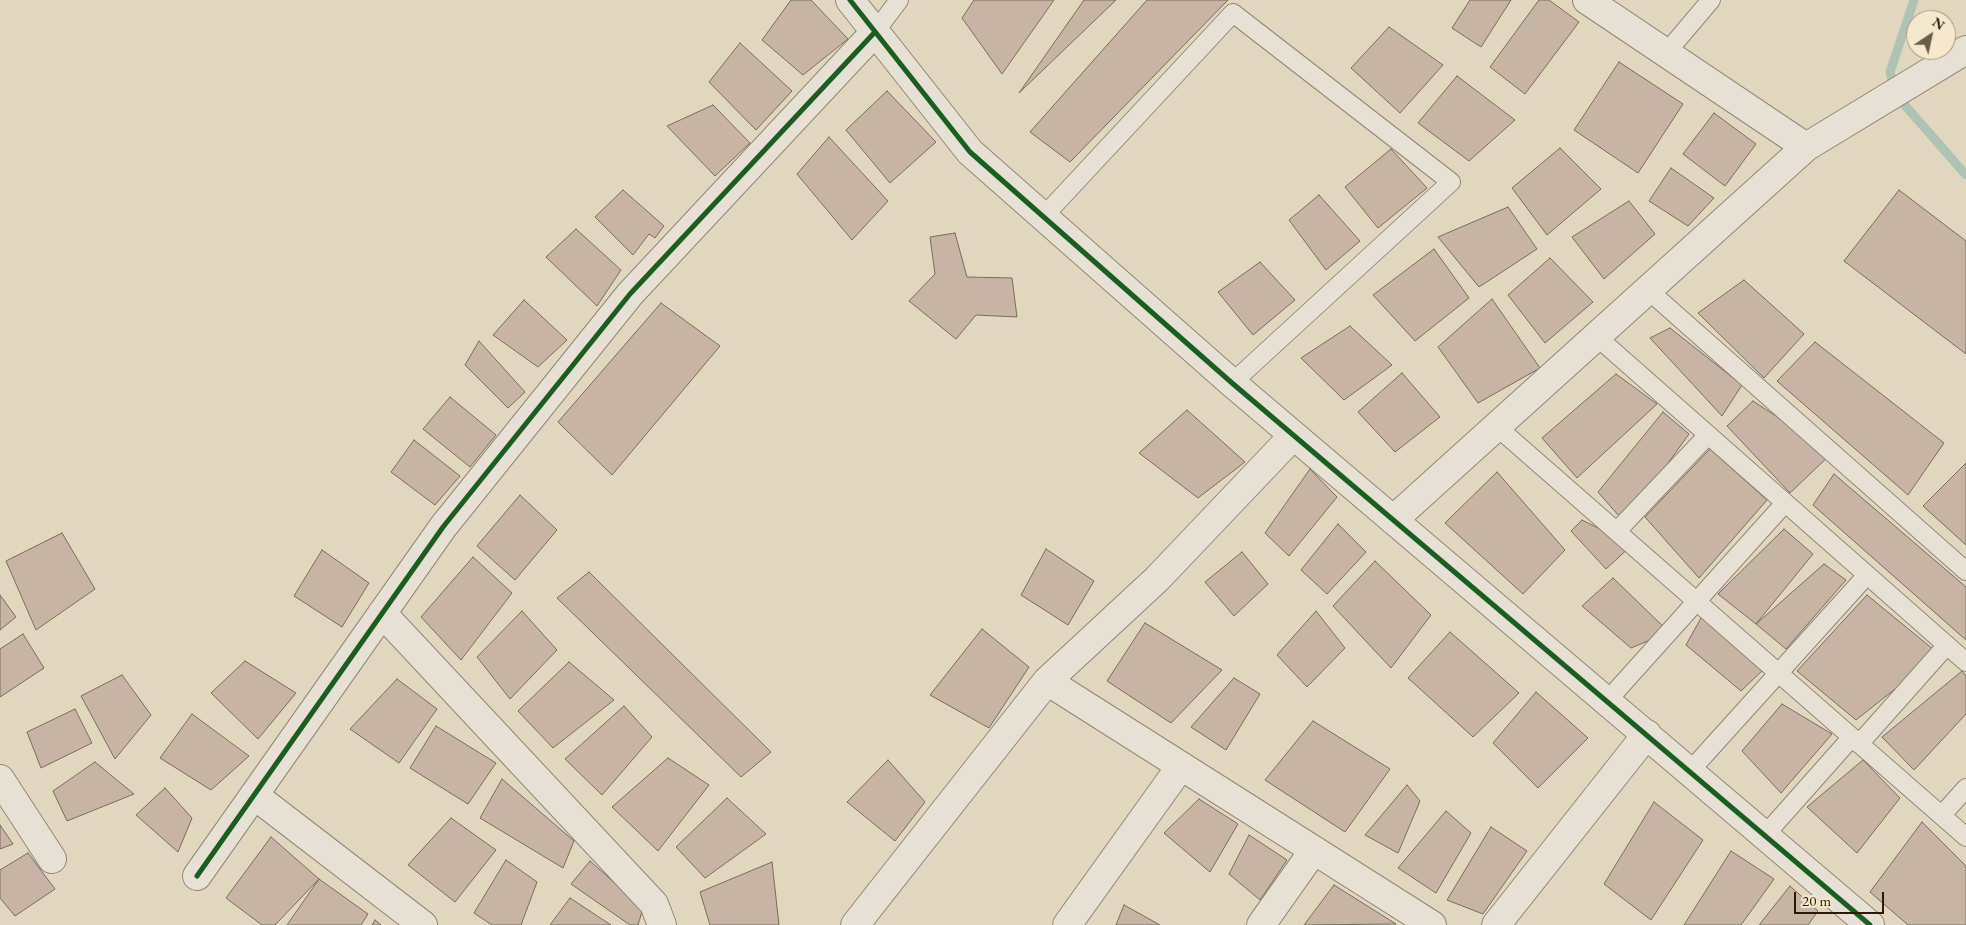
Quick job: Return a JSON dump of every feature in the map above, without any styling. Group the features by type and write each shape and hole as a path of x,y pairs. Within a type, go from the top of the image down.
{"street":[{"path":"850,0 970,152 1232,384 1870,925"},
{"path":"1587,0 1806,147"},
{"path":"197,876 443,526 630,294 875,32"},
{"path":"1393,520 1806,147 1966,50"},
{"path":"854,925 1047,681 1157,579 1293,436"},
{"path":"382,613 654,904 662,925"},
{"path":"1047,681 1432,925"},
{"path":"1496,925 1646,734"},
{"path":"1067,925 1181,766"},
{"path":"0,779 52,859"},
{"path":"254,795 423,925"},
{"path":"1261,925 1314,850"}],"lane":[{"path":"875,32 899,0"},
{"path":"1666,53 1711,0"},
{"path":"1043,217 1233,13 1451,182 1232,384"},
{"path":"1648,290 1966,571"},
{"path":"1596,336 1966,662"},
{"path":"1496,426 1966,837"},
{"path":"1617,531 1708,435"},
{"path":"1607,701 1785,503"},
{"path":"1690,771 1867,575"},
{"path":"1765,835 1947,645"},
{"path":"1942,815 1966,788"}],"building":[{"path":"791,0 811,0 848,39 803,75 762,40"},
{"path":"974,0 1054,0 1002,74 962,18"},
{"path":"1084,0 1116,0 1019,93"},
{"path":"1147,0 1228,0 1070,162 1030,132"},
{"path":"1470,0 1511,0 1481,47 1452,28"},
{"path":"1539,0 1549,0 1579,22 1525,94 1490,67"},
{"path":"1389,27 1443,65 1400,113 1351,68"},
{"path":"740,43 792,91 756,130 709,82"},
{"path":"1619,62 1683,104 1638,173 1574,130"},
{"path":"1457,76 1515,120 1469,161 1418,123"},
{"path":"887,91 936,142 890,183 846,130"},
{"path":"713,105 750,143 715,176 667,126"},
{"path":"1714,113 1756,144 1725,186 1683,154"},
{"path":"829,137 888,201 852,240 797,174"},
{"path":"1560,148 1601,189 1547,235 1512,188"},
{"path":"1391,149 1427,188 1378,228 1345,187"},
{"path":"1671,168 1714,198 1688,226 1649,201"},
{"path":"623,190 664,226 655,238 649,234 633,255 595,217"},
{"path":"1899,190 1966,241 1966,354 1844,261"},
{"path":"1319,195 1360,241 1326,270 1289,220"},
{"path":"1629,201 1655,234 1604,279 1572,237"},
{"path":"1508,207 1537,249 1479,287 1438,237"},
{"path":"576,229 621,270 597,306 546,257"},
{"path":"955,233 967,277 1012,278 1017,317 976,315 956,339 909,301 935,274 930,237"},
{"path":"1434,249 1469,298 1415,341 1373,295"},
{"path":"1550,258 1593,302 1545,343 1508,295"},
{"path":"1260,262 1295,300 1253,335 1218,292"},
{"path":"1744,280 1804,334 1764,378 1698,313"},
{"path":"1492,299 1540,368 1478,403 1438,347"},
{"path":"524,300 567,340 538,367 493,335"},
{"path":"661,303 720,346 612,475 558,422"},
{"path":"1350,326 1392,365 1344,400 1301,358"},
{"path":"1670,328 1742,385 1722,416 1650,338"},
{"path":"479,341 525,392 508,408 465,365"},
{"path":"1815,342 1944,443 1908,495 1777,381"},
{"path":"1402,373 1440,417 1395,452 1358,412"},
{"path":"1616,374 1657,404 1577,478 1542,438"},
{"path":"450,397 496,435 470,467 423,429"},
{"path":"1753,401 1832,453 1790,493 1727,426"},
{"path":"1187,410 1245,462 1198,498 1139,453"},
{"path":"1663,412 1689,434 1625,523 1598,492"},
{"path":"414,440 460,476 435,505 391,472"},
{"path":"1710,449 1767,500 1699,578 1645,517"},
{"path":"1966,463 1966,545 1923,506"},
{"path":"1310,469 1337,497 1289,556 1265,533"},
{"path":"1497,472 1565,550 1523,594 1445,523"},
{"path":"1834,474 1966,587 1966,640 1813,505"},
{"path":"520,495 557,530 515,580 477,546"},
{"path":"1582,520 1632,545 1606,569 1571,531"},
{"path":"1338,524 1366,552 1327,594 1301,570"},
{"path":"1784,529 1813,554 1756,624 1718,594"},
{"path":"62,533 95,589 36,630 6,561"},
{"path":"1046,549 1094,581 1068,625 1021,595"},
{"path":"322,550 369,583 342,627 294,596"},
{"path":"1242,552 1268,584 1234,616 1205,582"},
{"path":"473,557 512,593 461,660 421,617"},
{"path":"1375,561 1431,615 1391,668 1333,606"},
{"path":"1824,564 1846,580 1786,649 1756,624"},
{"path":"589,572 771,752 741,777 557,598"},
{"path":"1613,578 1669,632 1631,648 1582,606"},
{"path":"0,595 16,617 0,630"},
{"path":"1867,595 1939,654 1856,720 1797,671"},
{"path":"1706,609 1763,670 1741,691 1686,645"},
{"path":"522,611 557,650 510,699 477,657"},
{"path":"1316,611 1345,648 1307,687 1277,655"},
{"path":"1145,623 1222,670 1171,723 1107,681"},
{"path":"982,629 1029,667 989,728 930,695"},
{"path":"1450,632 1519,693 1473,737 1408,678"},
{"path":"23,634 44,668 0,697 0,649"},
{"path":"245,661 296,693 258,739 211,693"},
{"path":"569,662 614,700 553,748 518,711"},
{"path":"1962,671 1966,676 1966,714 1914,770 1882,737"},
{"path":"122,675 151,715 115,759 81,696"},
{"path":"1234,678 1260,694 1226,750 1191,727"},
{"path":"397,679 437,709 399,763 350,729"},
{"path":"1536,692 1588,738 1538,788 1493,743"},
{"path":"1782,704 1832,734 1781,793 1742,751"},
{"path":"624,706 652,737 602,795 565,759"},
{"path":"75,709 92,743 41,768 27,732"},
{"path":"192,714 249,756 211,790 160,758"},
{"path":"1313,721 1390,769 1345,832 1265,780"},
{"path":"436,726 496,763 468,804 410,768"},
{"path":"668,758 709,785 658,851 612,807"},
{"path":"888,760 925,802 895,841 847,802"},
{"path":"1863,760 1900,798 1857,853 1807,807"},
{"path":"95,762 134,794 67,821 53,791"},
{"path":"502,779 574,841 563,868 480,818"},
{"path":"1407,785 1420,801 1398,853 1365,835"},
{"path":"165,788 192,818 178,852 136,815"},
{"path":"727,798 766,834 705,878 676,847"},
{"path":"1199,799 1238,824 1210,872 1164,833"},
{"path":"1654,802 1703,840 1651,920 1604,884"},
{"path":"1446,811 1471,833 1436,893 1398,868"},
{"path":"451,818 496,850 455,902 408,865"},
{"path":"1922,822 1966,866 1966,925 1908,925 1870,892"},
{"path":"0,825 13,844 0,849"},
{"path":"1491,827 1527,851 1483,914 1447,900"},
{"path":"1249,835 1287,860 1260,900 1229,874"},
{"path":"271,837 319,879 275,925 262,925 226,898"},
{"path":"1731,851 1774,879 1741,925 1684,925"},
{"path":"28,853 55,889 15,916 0,898 0,870"},
{"path":"506,860 537,882 521,925 492,925 474,913"},
{"path":"590,861 643,908 638,925 630,925 571,884"},
{"path":"772,862 779,925 710,925 700,892"},
{"path":"319,879 368,914 361,925 287,925"},
{"path":"1334,885 1396,924 1304,925"},
{"path":"1790,886 1818,911 1808,925 1759,925"},
{"path":"570,898 611,925 550,925"},
{"path":"1124,905 1160,925 1116,925"},
{"path":"375,920 381,925 372,925"}],"waterway":[{"path":"1914,0 1890,72 1896,95 1966,175"}],"cycle path":[{"path":"850,0 970,152 1232,383 1870,925"},
{"path":"197,876 443,527 630,294 875,32"}]}
